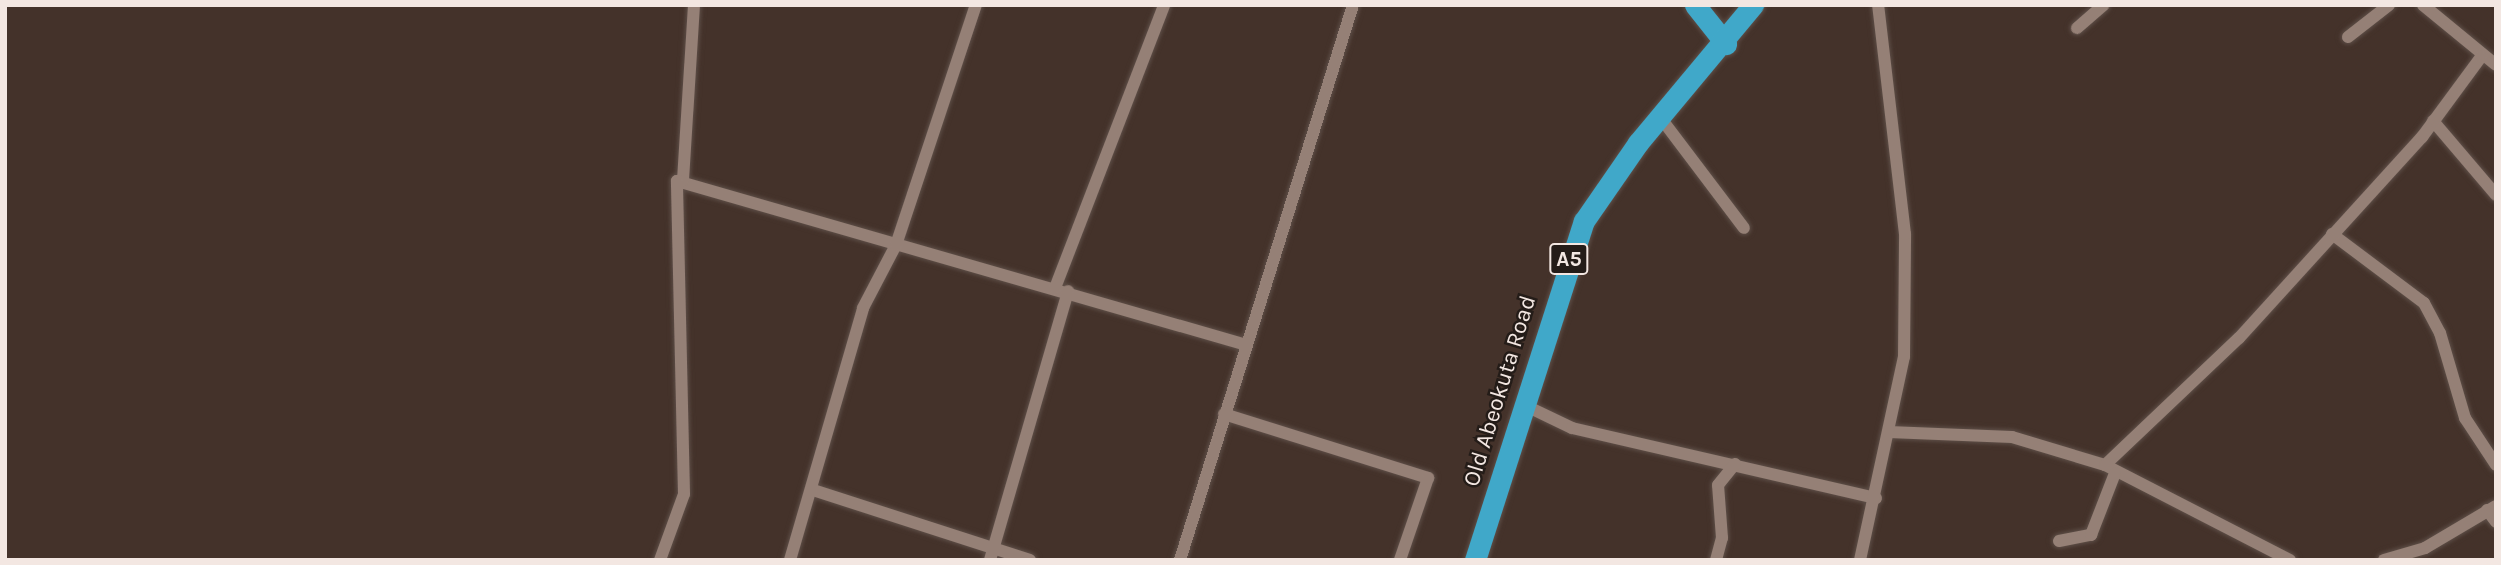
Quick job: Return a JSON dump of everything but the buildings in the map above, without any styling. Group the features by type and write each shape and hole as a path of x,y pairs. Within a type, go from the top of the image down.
{"highway":[{"path":"1695,5 1726,44"},
{"name":"Old Abeokuta Road","path":"1475,560 1584,221 1660,117 1726,44 1753,5"}],"street":[{"path":"677,181 683,180 694,5"},
{"path":"790,560 813,490 863,308 896,245 976,5"},
{"path":"991,554 1062,290 1164,5"},
{"path":"1180,560 1243,344 1353,5"},
{"path":"1860,560 1876,498 1903,357 1905,234 1878,5"},
{"path":"2077,28 2103,5"},
{"path":"2348,37 2389,5"},
{"path":"2059,541 2091,535 2110,469 2239,338 2433,121 2491,61 2423,5"},
{"path":"1660,117 1744,228"},
{"path":"2433,121 2496,195"},
{"path":"677,181 1243,344"},
{"path":"660,560 684,494 677,181"},
{"path":"2332,234 2424,303 2440,333 2465,418 2496,465"},
{"path":"1524,405 1572,428 1876,498"},
{"path":"1224,414 1428,478 1400,560"},
{"path":"1889,432 1991,434 2110,469 2290,560"},
{"path":"1716,560 1722,538 1718,485 1735,464"},
{"path":"813,490 991,554 1030,560"},
{"path":"2384,560 2425,548 2492,508 2496,522"}]}
